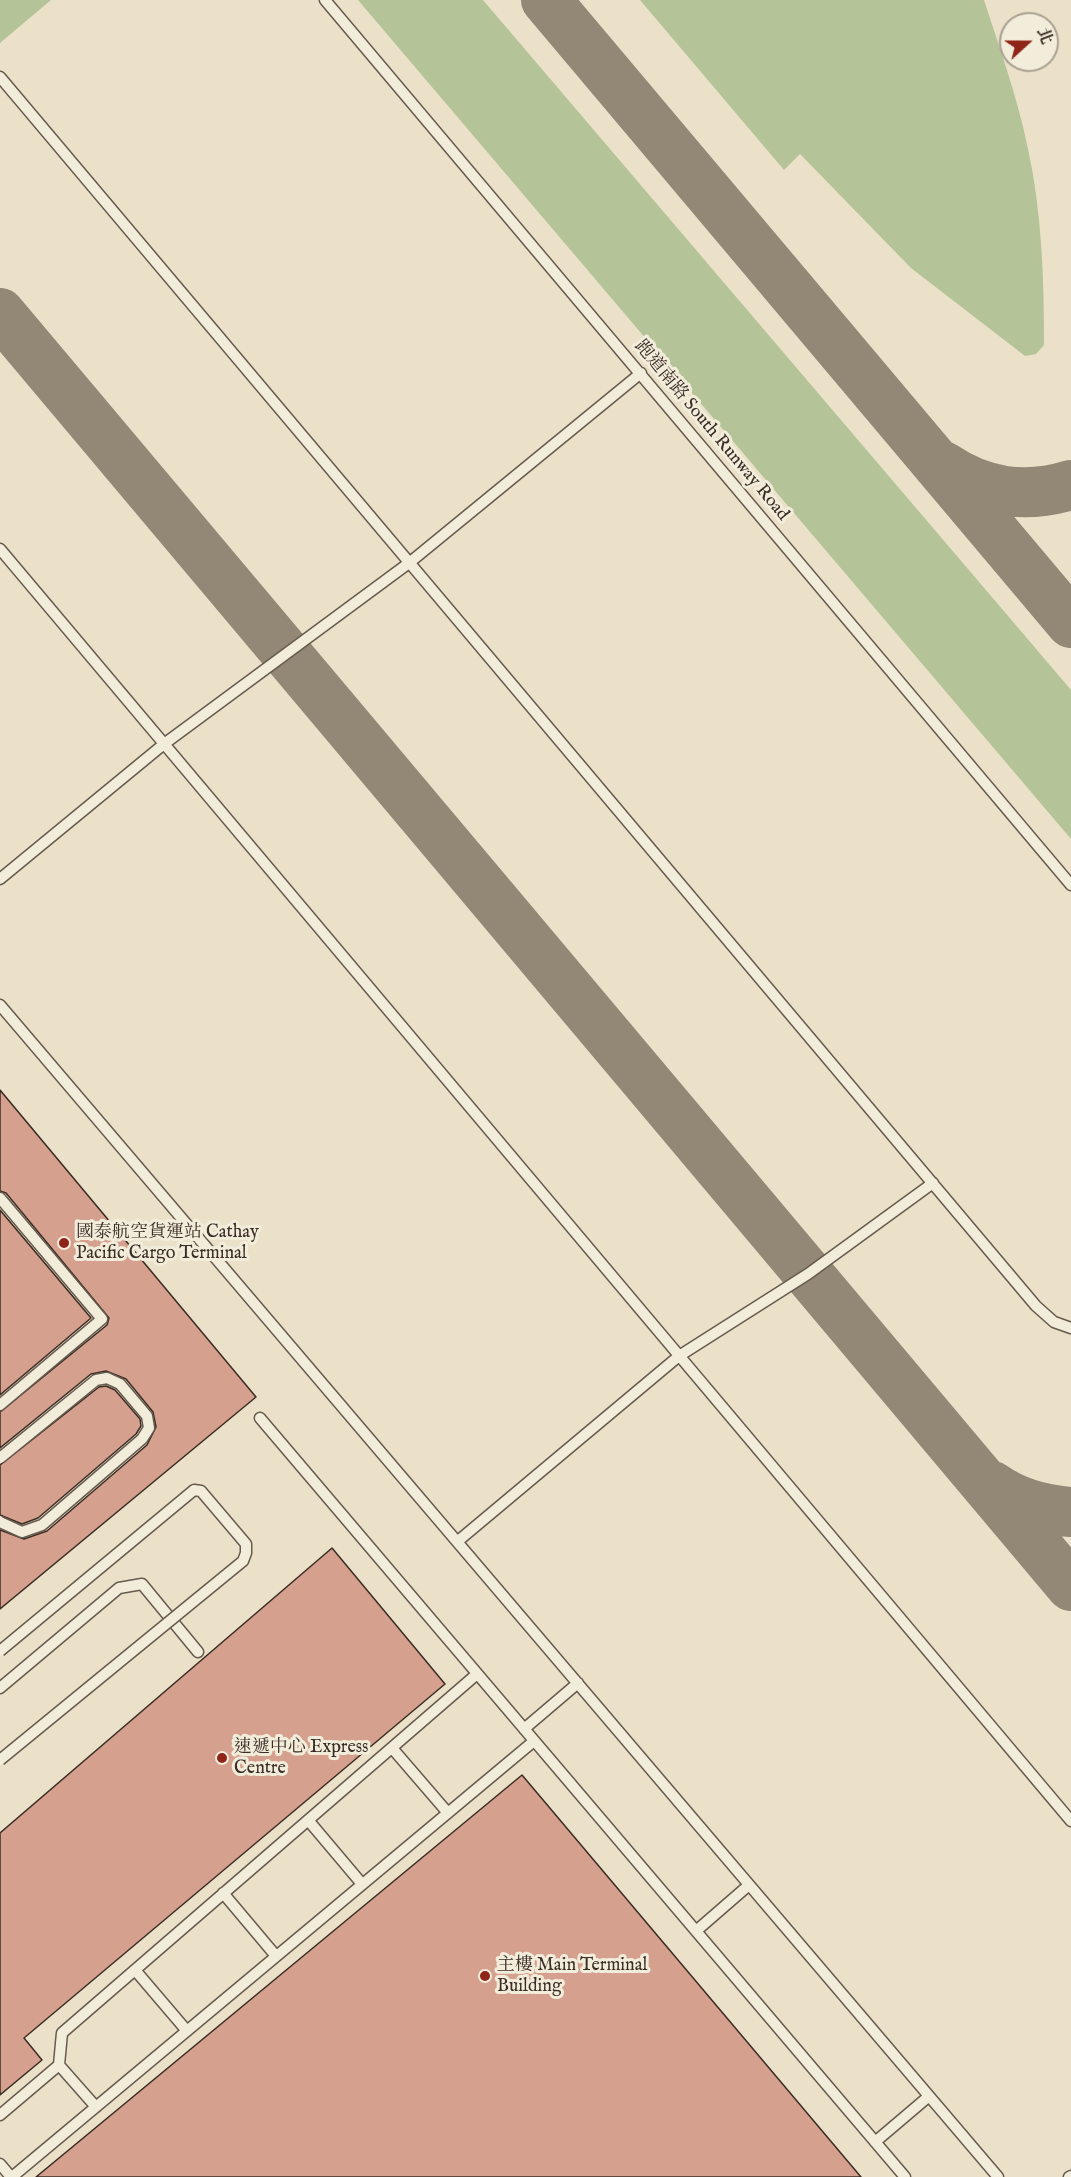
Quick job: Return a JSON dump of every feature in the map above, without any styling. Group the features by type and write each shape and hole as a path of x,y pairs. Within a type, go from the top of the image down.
{"lane":[{"name":"跑道南路 South Runway Road","path":"324,0 1071,885"},
{"path":"0,77 1036,1306 1054,1322 1071,1328"},
{"path":"0,879 164,744 409,563 641,373"},
{"path":"0,549 1071,1821"},
{"path":"0,1005 458,1541 928,2097 990,2175"},
{"path":"458,1541 679,1356 808,1274 933,1183"},
{"path":"0,1198 102,1319 0,1405"},
{"path":"0,1458 96,1380 107,1378 120,1384 147,1416 149,1428 142,1439 42,1525 22,1532 0,1522"},
{"path":"260,1418 902,2176"},
{"path":"0,1651 194,1490 201,1491 246,1544 243,1561 0,1760"},
{"path":"0,1688 119,1588 142,1584 198,1652"},
{"path":"0,2115 59,2066 62,2033 477,1674"},
{"path":"524,1729 578,1683"},
{"path":"0,2164 12,2177 534,1741"},
{"path":"392,1748 448,1813"},
{"path":"308,1820 362,1884"},
{"path":"696,1931 749,1885"},
{"path":"223,1893 276,1956"},
{"path":"135,1970 187,2031"},
{"path":"59,2066 96,2107"},
{"path":"875,2142 928,2097"}],"green space":[{"path":"0,0 51,0 0,43"},
{"path":"358,0 483,0 1071,690 1071,839"},
{"path":"640,0 984,0 999,46 999,72 1007,72 1024,130 1033,173 1041,246 1044,345 1036,354 1025,356 911,268 800,154 784,170"}],"building":[{"path":"0,1090 256,1397 0,1609 0,1530 24,1539 47,1531 147,1445 156,1427 153,1412 126,1379 106,1371 91,1374 0,1448 0,1412 107,1325 109,1318 6,1193 0,1191"},
{"path":"0,1210 91,1318 0,1395"},
{"path":"106,1386 115,1390 140,1419 141,1426 136,1434 38,1518 22,1524 0,1515 0,1465 99,1387"},
{"name":"速遞中心 Express Centre","path":"332,1548 445,1684 24,2038 42,2060 0,2095 0,1833"},
{"name":"主樓 Main Terminal Building","path":"522,1775 861,2177 36,2177"}],"taxiway":[{"path":"546,0 1071,623"},
{"path":"0,313 1071,1586"},
{"path":"943,466 973,482 1005,491 1037,492 1071,485"},
{"path":"992,1486 1030,1505 1071,1512"}],"place":[{"name":"國泰航空貨運站 Cathay Pacific Cargo Terminal","path":"64,1243"},
{"name":"速遞中心 Express Centre","path":"222,1758"},
{"name":"主樓 Main Terminal Building","path":"485,1976"}]}
